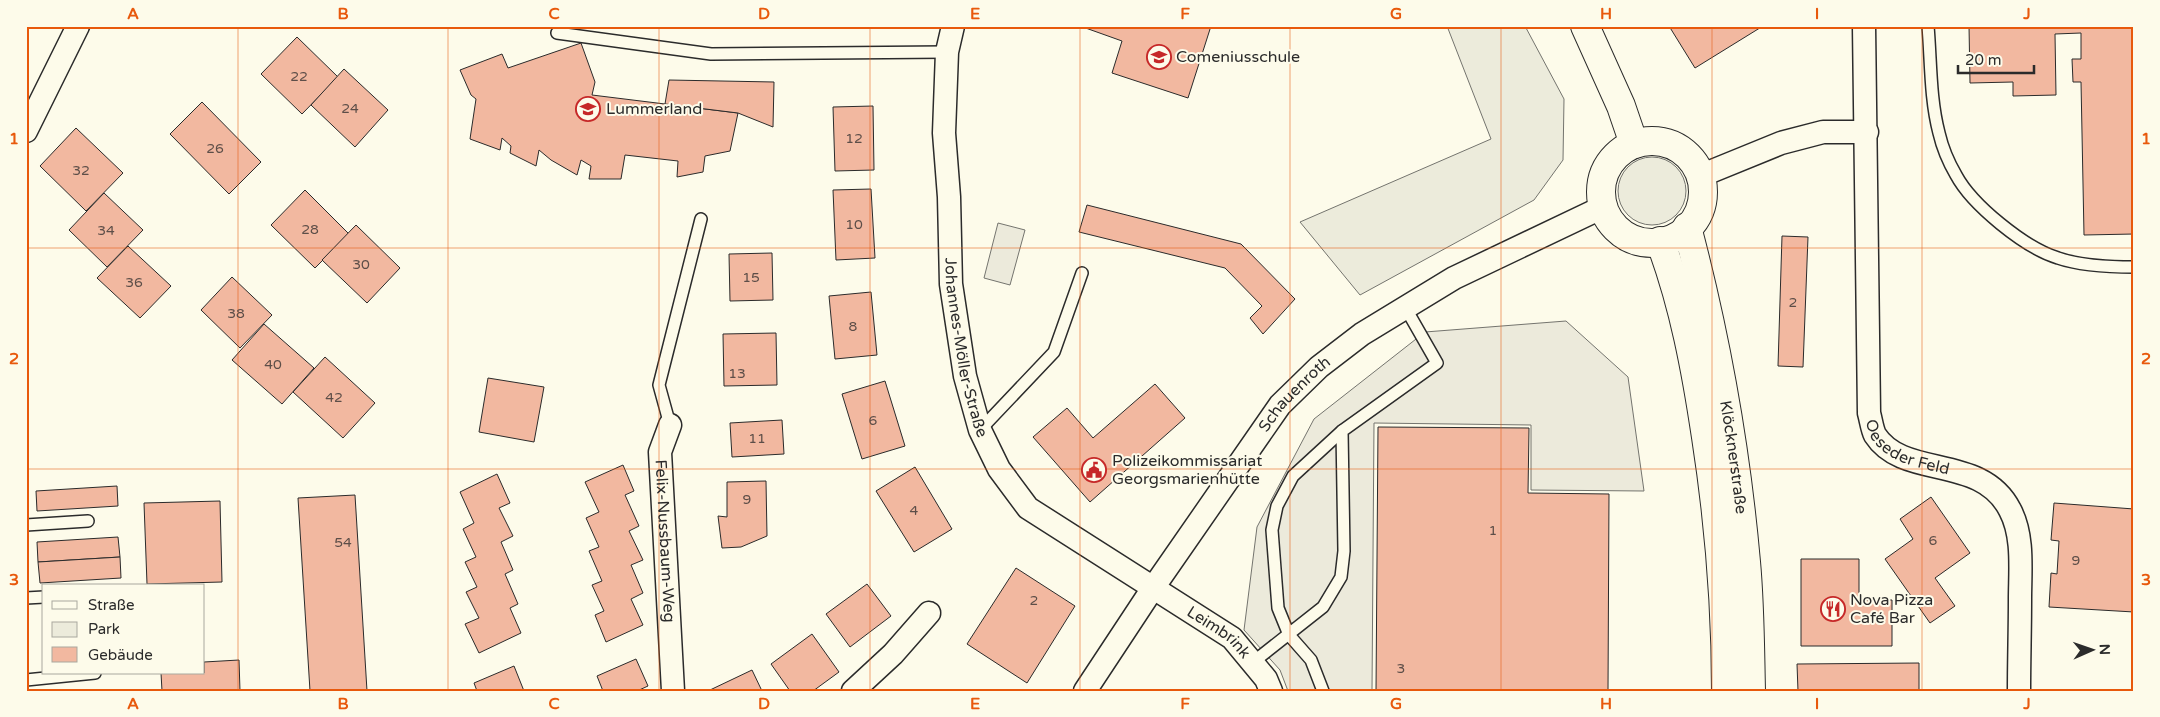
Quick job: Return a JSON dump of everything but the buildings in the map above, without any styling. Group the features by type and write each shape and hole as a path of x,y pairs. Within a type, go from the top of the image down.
{"main road":[{"path":"1585,26 1621,106 1634,144"},
{"path":"1650,141 1666,142 1681,150 1692,161 1700,176 1702,191 1700,207 1693,221 1682,232 1668,240 1652,243 1636,240 1622,233 1610,221 1603,206 1601,192 1603,176 1615,157 1634,144 1650,141"},
{"name":"Klöcknerstraße","path":"1687,227 1718,362 1736,462 1747,564 1751,691"},
{"name":"Klöcknerstraße","path":"1660,241 1686,320 1699,388 1719,533 1726,691"}],"street":[{"path":"26,131 78,26"},
{"name":"Johannes-Möller-Straße","path":"953,26 947,52 944,133 949,197 951,284 965,376 980,430 999,470 1028,508 1153,588"},
{"name":"Oeseder Feld","path":"1864,26 1867,132 1869,413 1874,434 1887,448 1907,458 1961,472 1983,480 2000,492 2011,511 2017,531 2020,564 2019,691"},
{"path":"1700,176 1781,143 1823,132 1867,132"},
{"name":"Schauenroth","path":"1085,691 1153,588 1280,405 1319,367 1362,334 1454,278 1603,206"},
{"name":"Felix-Nussbaum-Weg","path":"670,424 660,452 673,691"},
{"name":"Leimbrink","path":"1153,588 1232,638 1266,679 1271,691"},
{"path":"853,691 893,654 929,613"}],"lane":[{"path":"1928,26 1939,133 1956,176 1982,207 2019,238 2058,258 2108,267 2134,267"},
{"path":"557,33 711,54 947,52"},
{"name":"Felix-Nussbaum-Weg","path":"670,424 659,385 701,219"},
{"path":"980,430 1054,352 1082,273"},
{"path":"1322,691 1311,660 1289,635 1278,608 1272,530 1277,506 1293,476 1342,431 1437,363 1405,307"},
{"path":"1252,663 1323,607 1341,577 1344,551 1342,431"},
{"path":"26,526 88,521"},
{"path":"26,598 42,597"},
{"path":"26,680 85,674"}],"green space":[{"path":"1447,26 1525,26 1564,99 1563,160 1534,200 1360,295 1300,222 1491,139"},
{"path":"1652,157 1665,160 1676,167 1683,178 1686,191 1683,204 1676,215 1665,222 1652,225 1639,222 1628,215 1621,204 1618,191 1621,178 1628,167 1639,160"}],"shaded area":[{"path":"998,223 1025,230 1010,285 984,278"},
{"path":"1566,321 1628,377 1644,491 1531,490 1531,425 1374,423 1372,691 1288,691 1280,670 1244,630 1257,527 1314,419 1425,332"}],"place":[{"name":"Comeniusschule","path":"1159,57"},
{"name":"Lummerland","path":"588,109"},
{"name":"Polizeikommissariat Georgsmarienhütte","path":"1094,470"},
{"name":"Nova Pizza Café Bar","path":"1833,609"}]}
